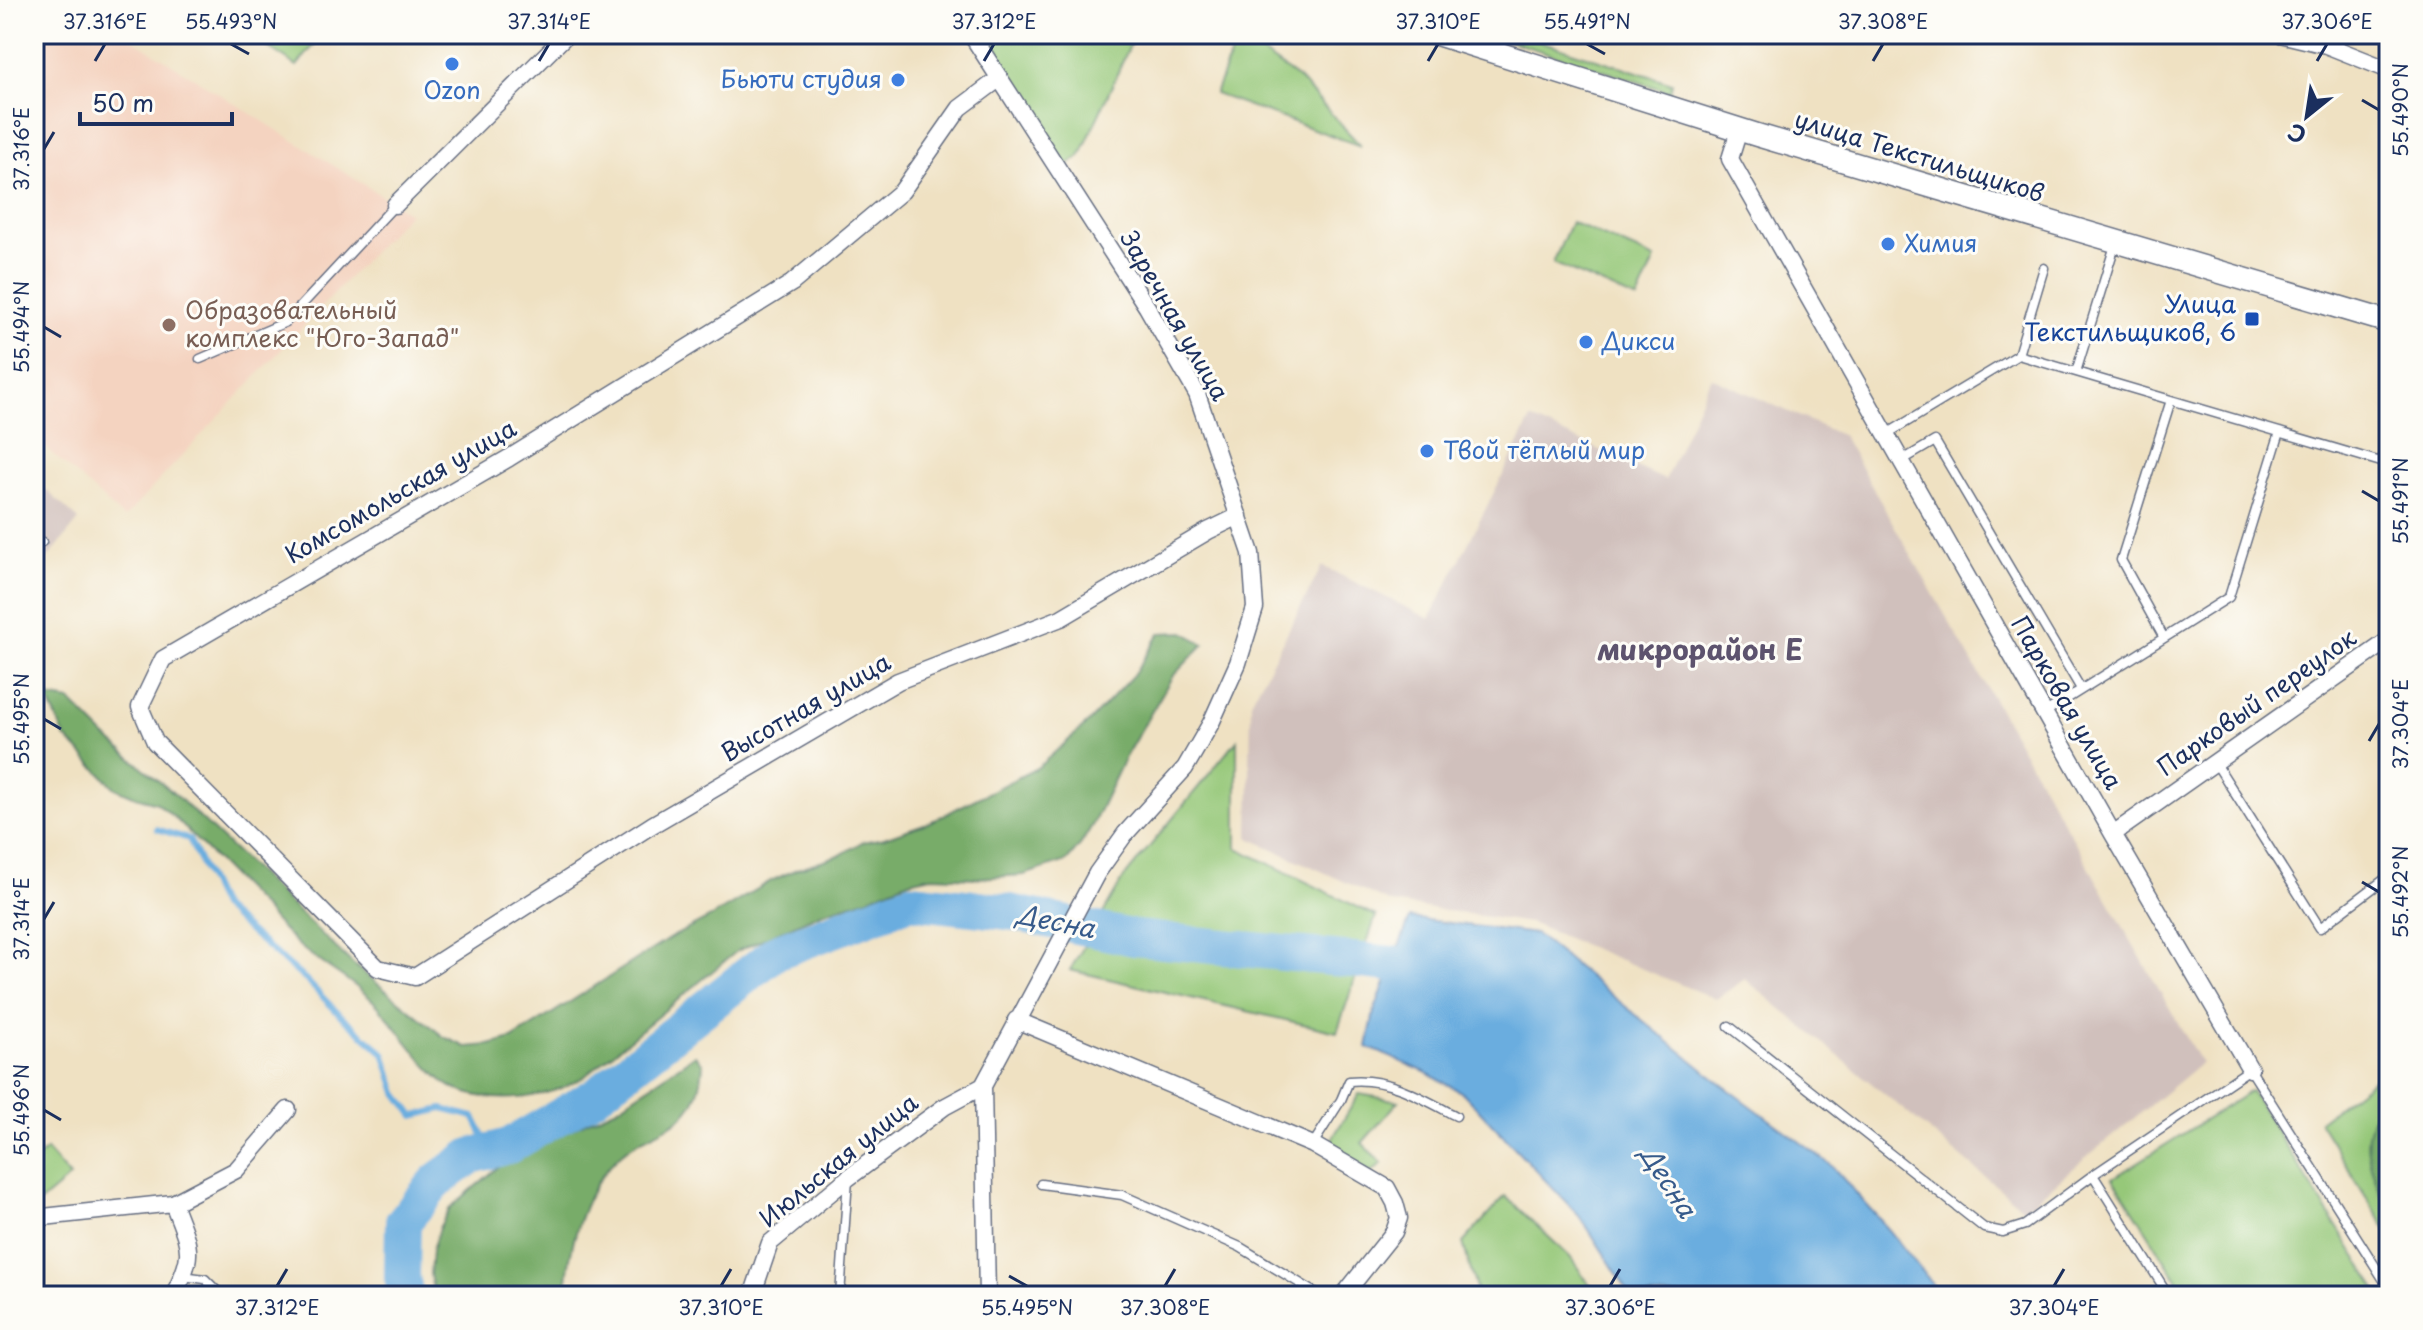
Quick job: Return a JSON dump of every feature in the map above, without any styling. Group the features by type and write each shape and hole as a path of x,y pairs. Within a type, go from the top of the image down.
{"main road":[{"name":"улица Текстильщиков","path":"1437,34 1739,130 2389,322"}],"street":[{"path":"395,205 567,34"},
{"name":"Заречная улица","path":"971,34 1147,307 1197,394 1251,553 1255,608 1238,663 1211,723 1185,768 1125,834 1097,873 983,1086 987,1296"},
{"path":"2280,34 2326,45 2389,70"},
{"name":"Комсомольская улица","path":"415,977 378,968 155,742 140,707 163,659 509,458 792,283 902,191 960,108 1000,78"},
{"name":"Парковая улица","path":"1739,130 1730,159 2250,1069"},
{"name":"Высотная улица","path":"415,977 652,825 898,681 1061,618 1239,516"},
{"name":"Парковый переулок","path":"2113,834 2389,640"},
{"path":"1016,1020 1313,1145 1387,1188 1399,1218 1394,1232 1343,1296"},
{"name":"Июльская улица","path":"752,1296 770,1243 848,1178 944,1107 983,1086"},
{"path":"34,1218 173,1203 236,1170 288,1110"},
{"path":"173,1203 189,1243 187,1268 173,1296"}],"lane":[{"path":"200,359 286,322 395,205"},
{"path":"2076,372 2116,242"},
{"path":"1885,435 2018,355 2044,268"},
{"path":"2018,355 2381,462 2389,435"},
{"path":"2164,638 2121,560 2171,400"},
{"path":"2044,713 2229,597 2280,432"},
{"path":"1900,461 1935,441 2081,689"},
{"path":"34,535 42,542"},
{"path":"2214,762 2320,928 2389,876"},
{"path":"1729,1026 1984,1228 2003,1232 2025,1225 2250,1069"},
{"name":"Парковая улица","path":"2250,1069 2389,1288"},
{"path":"1313,1145 1349,1081 1368,1079 1409,1091 1456,1116"},
{"path":"2093,1175 2169,1296"},
{"path":"840,1296 848,1178"},
{"path":"1041,1184 1122,1195 1240,1247 1321,1296"},
{"path":"183,1276 205,1279 222,1296"}],"shaded area":[{"name":"Образовательный комплекс \"Юго-Запад\"","path":"34,34 124,34 409,213 124,518 34,437"},
{"path":"1711,377 1843,436 2201,1063 2024,1209 1745,979 1716,999 1530,923 1391,903 1249,838 1251,702 1322,566 1430,619 1531,419 1665,480"},
{"path":"34,479 79,520 34,575"}],"green space":[{"path":"248,34 323,34 297,66"},
{"path":"978,34 1135,34 1080,157 1063,167"},
{"path":"1488,34 1518,34 1672,83 1670,92"},
{"path":"1238,36 1299,79 1361,146 1215,94"},
{"path":"1571,222 1655,259 1637,300 1553,263"},
{"path":"1184,632 1204,644 1172,677 1124,759 1093,824 1067,861 1024,875 977,878 932,876 909,881 821,913 737,951 584,1077 554,1091 521,1098 471,1094 445,1083 423,1062 372,1000 297,944 175,818 157,803 115,788 65,737 47,697 70,701 105,736 178,797 353,964 444,1037 466,1047 512,1039 670,938 771,881 842,854 862,842 930,822 1037,768 1088,723 1135,673 1160,633"},
{"path":"1237,740 1237,848 1376,916 1337,1032 1070,970 1123,879"},
{"path":"695,1055 703,1064 692,1105 670,1126 626,1150 612,1163 592,1192 573,1242 566,1295 556,1292 553,1296 434,1296 430,1274 432,1250 450,1208 511,1156 617,1108"},
{"path":"2389,1067 2389,1234 2319,1121"},
{"path":"2251,1091 2381,1296 2188,1296 2113,1178"},
{"path":"2389,1092 2389,1209 2370,1164 2368,1135 2371,1121"},
{"path":"1359,1094 1399,1101 1362,1143 1382,1163 1371,1173 1328,1146"},
{"path":"46,1150 70,1177 38,1204 34,1200 34,1161"},
{"path":"1505,1196 1570,1257 1598,1296 1478,1296 1463,1243"}],"water":[{"path":"1410,918 1536,934 1720,1083 1830,1164 1890,1231 1941,1296 1631,1296 1582,1219 1463,1093 1425,1072 1367,1047 1374,1012"}],"waterway":[{"path":"157,829 189,839 221,907 384,1053 397,1093 414,1116 442,1109 474,1117 491,1151"},
{"name":"Десна","path":"406,1296 402,1277 403,1222 437,1181 471,1156 509,1146 596,1095 776,952 911,901 1009,912 1135,938 1392,964 1435,988"}],"place":[{"name":"Ozon","path":"452,64"},
{"name":"Бьюти студия","path":"898,80"},
{"name":"Химия","path":"1888,244"},
{"name":"Улица Текстильщиков, 6","path":"2252,319"},
{"name":"Образовательный комплекс \"Юго-Запад\"","path":"169,325"},
{"name":"Дикси","path":"1586,342"},
{"name":"Твой тёплый мир","path":"1427,451"}],"district":[{"name":"микрорайон Е","path":"1700,650"}]}
